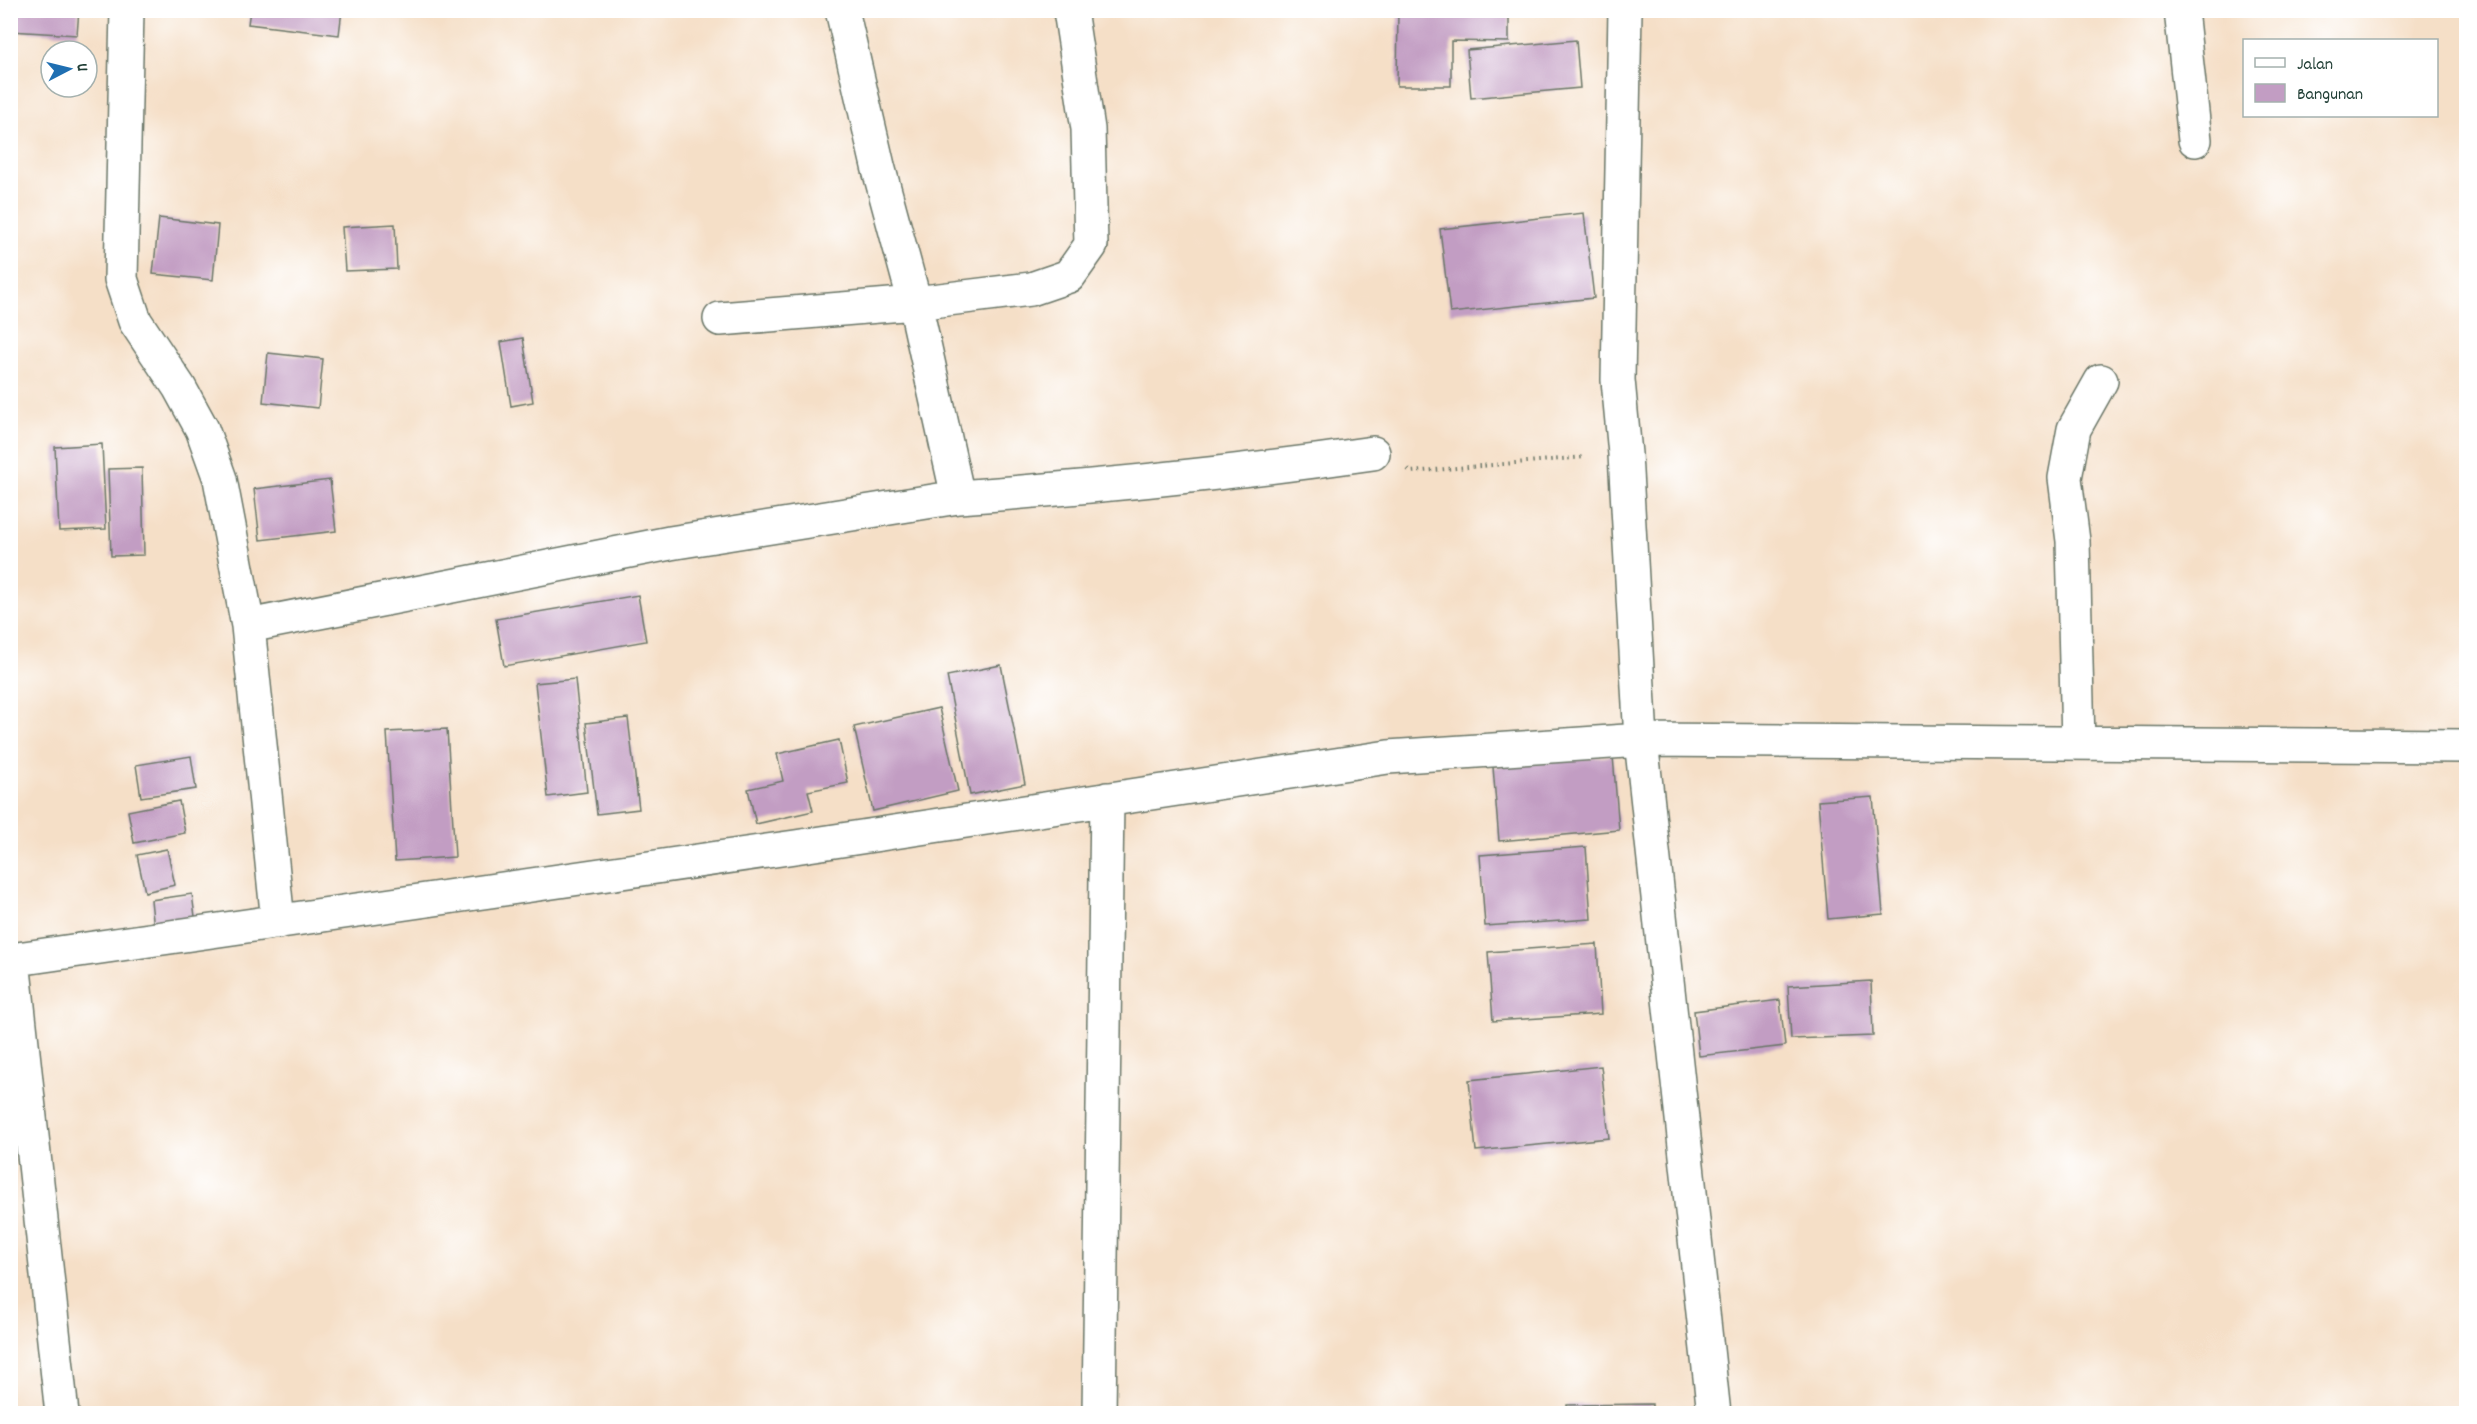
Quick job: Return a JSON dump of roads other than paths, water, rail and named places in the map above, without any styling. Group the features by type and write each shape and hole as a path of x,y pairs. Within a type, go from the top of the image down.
{"street":[{"path":"127,10 121,279 135,321 179,387 202,429 220,479 248,626 278,922"},
{"path":"842,10 878,166 915,303 958,497"},
{"path":"720,319 915,303 1031,289 1069,276 1091,245 1088,129 1070,10"},
{"path":"1625,10 1618,380 1625,454 1641,740 1714,1413"},
{"path":"2181,10 2195,140"},
{"path":"2078,743 2073,541 2066,478 2074,429 2101,381"},
{"path":"248,626 670,543 958,497 1388,460"},
{"path":"62,1413 12,960 795,847 1388,757 1641,740 2466,746"},
{"path":"1099,1413 1107,799"}]}
